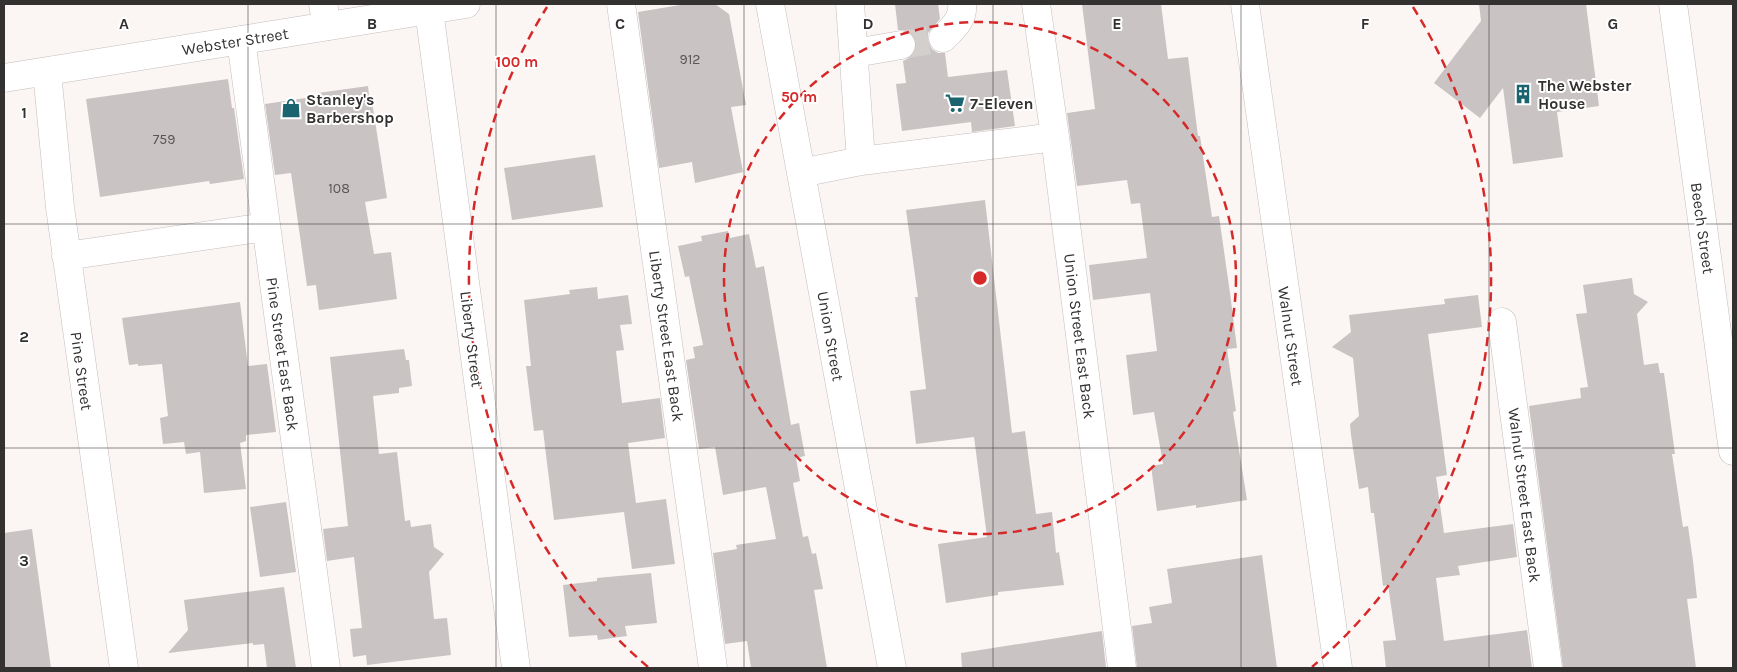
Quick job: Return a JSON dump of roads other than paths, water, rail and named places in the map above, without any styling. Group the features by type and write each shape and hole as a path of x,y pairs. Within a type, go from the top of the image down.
{"street":[{"name":"Webster Street","path":"4,78 241,40 325,15 429,10 466,4"},
{"name":"Liberty Street East Back","path":"621,4 713,668"},
{"name":"Union Street","path":"770,4 892,668"},
{"path":"850,4 855,53 861,161"},
{"path":"943,38 956,25 963,9 962,4"},
{"name":"Union Street East Back","path":"1036,4 1055,137 1122,668"},
{"name":"Walnut Street","path":"1245,4 1338,668"},
{"name":"Beech Street","path":"1673,4 1733,451"},
{"name":"Liberty Street","path":"429,10 516,668"},
{"name":"Pine Street East Back","path":"241,40 326,668"},
{"path":"855,53 900,45"},
{"name":"Pine Street","path":"47,72 66,256 124,668"},
{"path":"801,173 861,161 1055,137"},
{"path":"66,256 266,227"},
{"name":"Walnut Street East Back","path":"1502,322 1548,668"}],"tunnel":[{"path":"901,45 943,38"}],"place":[{"name":"The Webster House","path":"1523,94"},
{"name":"7-Eleven","path":"955,103"},
{"name":"Stanley's Barbershop","path":"291,108"}]}
